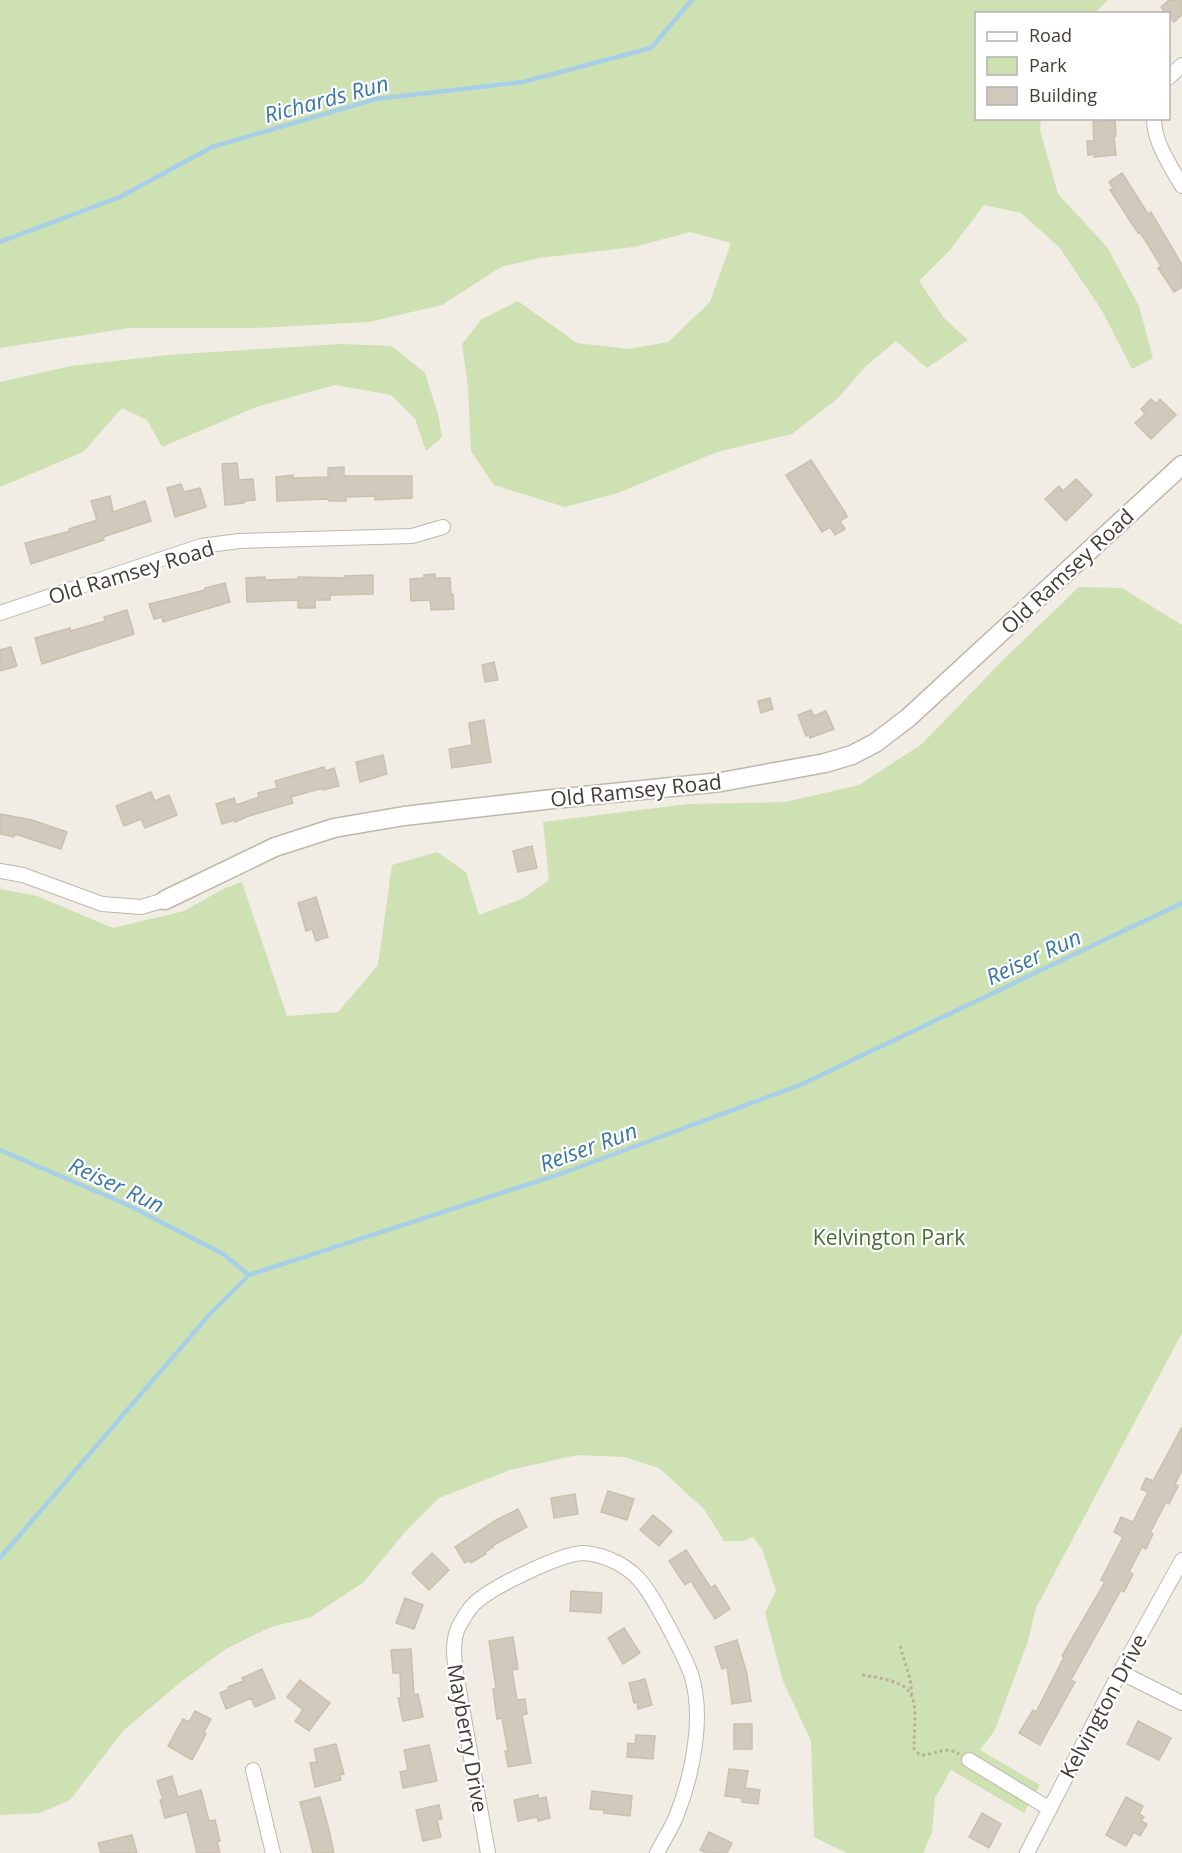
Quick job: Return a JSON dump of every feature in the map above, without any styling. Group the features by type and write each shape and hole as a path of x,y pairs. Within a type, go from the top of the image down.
{"street":[{"path":"1170,76 1182,65"},
{"path":"1154,120 1161,151 1182,186"},
{"name":"Old Ramsey Road","path":"0,871 23,875 102,904 141,907 165,900 275,847 334,828 404,816 721,782 825,764 852,755 875,743 908,718 1182,465"},
{"name":"Old Ramsey Road","path":"0,613 201,546 239,541 412,536 443,527"},
{"name":"Mayberry Drive","path":"488,1853 456,1673 453,1648 458,1629 472,1606 496,1587 562,1558 583,1553 607,1558 626,1566 644,1584 672,1632 691,1676 696,1707 692,1766 676,1818 657,1853"},
{"name":"Kelvington Drive","path":"1027,1853 1120,1671 1182,1560"},
{"path":"1120,1671 1182,1703"},
{"path":"969,1760 1050,1809"},
{"path":"253,1770 273,1853"}],"path":[{"path":"900,1646 915,1705 914,1749 920,1755 932,1755 944,1750 954,1751 969,1760"},
{"path":"862,1675 885,1678 903,1685 912,1694"}],"green space":[{"path":"0,0 1108,0 1095,12 975,12 975,120 1041,120 1040,130 1058,194 1107,247 1139,306 1153,358 1132,369 1101,309 1059,247 1021,213 984,205 950,250 919,281 944,318 968,340 927,368 896,341 865,367 837,399 792,434 717,452 618,493 565,507 494,485 471,451 468,388 462,344 482,319 518,301 577,343 629,349 668,342 710,302 731,243 690,232 634,247 539,258 501,267 442,305 369,322 255,328 130,328 0,348"},
{"path":"341,344 392,346 425,373 438,414 442,437 426,451 415,419 391,395 335,385 256,407 162,447 147,420 122,408 83,452 0,487 0,382 71,366 167,355"},
{"name":"Kelvington Park","path":"1079,587 1122,588 1182,625 1182,1333 1036,1608 1028,1641 995,1730 980,1750 1040,1785 1024,1813 951,1770 935,1798 932,1832 923,1853 847,1853 814,1837 811,1741 783,1681 765,1613 776,1591 762,1549 753,1537 743,1541 724,1541 704,1509 659,1468 624,1457 577,1455 510,1470 439,1498 405,1532 364,1582 311,1617 271,1627 226,1649 182,1681 124,1730 70,1800 40,1813 0,1815 0,889 37,896 113,928 184,911 223,889 242,882 287,1016 338,1012 378,965 392,865 437,852 466,872 479,915 524,898 549,880 543,822 688,804 785,802 859,785 922,744 1002,661"}],"building":[{"path":"1169,0 1182,0 1182,15 1174,22 1170,18 1170,12 1165,12 1161,7"},
{"path":"1115,120 1116,155 1094,157 1094,154 1088,155 1087,141 1094,141 1093,122"},
{"path":"1122,173 1148,214 1151,212 1182,265 1182,287 1174,292 1158,268 1161,266 1140,232 1138,233 1110,190 1113,188 1109,182"},
{"path":"1151,399 1156,404 1160,399 1176,415 1151,439 1135,423 1145,414 1141,409"},
{"path":"811,460 847,517 840,521 845,529 835,535 830,527 822,532 786,475"},
{"path":"237,463 239,480 253,479 255,500 225,505 222,464"},
{"path":"344,467 344,476 412,476 412,498 375,500 375,496 346,497 346,501 329,501 328,499 277,501 276,477 293,475 293,478 328,477 328,468"},
{"path":"1076,479 1092,495 1066,521 1045,499 1059,486 1063,491"},
{"path":"181,484 184,492 200,488 206,507 175,517 167,488"},
{"path":"110,496 113,512 145,501 151,521 103,537 104,540 31,564 25,543 70,531 69,529 97,520 91,501"},
{"path":"435,574 435,578 450,578 454,609 431,610 430,600 411,601 410,579"},
{"path":"373,575 373,594 330,595 330,600 315,600 315,608 298,608 298,600 247,602 246,578 265,577 265,580"},
{"path":"225,583 230,602 163,622 162,617 154,619 149,604"},
{"path":"127,610 134,634 42,664 35,638 105,621 104,617"},
{"path":"11,647 17,666 0,671 0,650"},
{"path":"494,662 498,680 485,682 482,665"},
{"path":"770,698 773,709 761,713 758,701"},
{"path":"811,710 814,716 826,711 834,729 810,738 809,735 806,736 798,715"},
{"path":"484,720 491,762 452,768 449,749 472,745 469,723"},
{"path":"383,755 387,774 360,782 356,762"},
{"path":"324,767 325,771 334,768 339,786 291,797 293,803 222,824 216,804 234,798 236,805 259,797 258,793 277,788 275,781"},
{"path":"151,792 155,801 169,795 177,815 145,828 141,819 124,826 116,806"},
{"path":"0,814 32,820 67,832 61,849 15,834 14,837 0,834"},
{"path":"532,846 537,868 518,872 513,851"},
{"path":"316,897 328,937 316,941 312,929 306,931 298,903"},
{"path":"1182,1427 1182,1470 1175,1484 1178,1486 1169,1504 1166,1502 1150,1533 1153,1534 1146,1549 1142,1547 1129,1572 1133,1574 1124,1592 1121,1590 1071,1680 1075,1682 1040,1745 1019,1733 1033,1710 1036,1712 1064,1657 1062,1656 1105,1582 1101,1580 1123,1537 1114,1532 1121,1517 1133,1522 1148,1492 1141,1489 1146,1478 1153,1481"},
{"path":"608,1491 634,1499 627,1520 601,1512"},
{"path":"575,1494 578,1514 554,1518 551,1498"},
{"path":"518,1509 527,1527 492,1546 485,1552 486,1554 471,1563 470,1560 465,1563 455,1547 496,1520"},
{"path":"653,1515 672,1531 659,1546 640,1530"},
{"path":"686,1550 711,1588 715,1585 730,1609 715,1619 691,1581 685,1585 669,1561"},
{"path":"432,1553 449,1570 429,1590 412,1573"},
{"path":"571,1591 602,1593 601,1613 570,1611"},
{"path":"405,1598 423,1605 414,1629 396,1623"},
{"path":"624,1628 640,1653 623,1664 608,1638"},
{"path":"513,1637 518,1669 512,1670 517,1700 525,1699 527,1714 522,1715 531,1763 508,1767 505,1751 508,1751 502,1718 497,1719 493,1689 496,1688 489,1641"},
{"path":"737,1640 747,1674 751,1701 732,1704 727,1667 722,1669 715,1647"},
{"path":"411,1649 414,1695 418,1694 423,1717 403,1721 398,1698 401,1698 400,1673 393,1673 391,1650"},
{"path":"262,1669 275,1698 255,1707 251,1698 226,1709 220,1693 243,1681 242,1678"},
{"path":"645,1679 652,1705 638,1709 637,1702 634,1703 629,1683"},
{"path":"300,1680 330,1703 309,1731 295,1721 303,1710 287,1697"},
{"path":"195,1711 211,1719 192,1760 168,1746 183,1719 189,1722"},
{"path":"1138,1721 1171,1738 1159,1760 1127,1744"},
{"path":"734,1724 752,1724 752,1749 734,1749"},
{"path":"636,1735 655,1736 653,1759 627,1757 628,1743 635,1744"},
{"path":"336,1744 344,1774 340,1775 341,1780 315,1787 310,1763 317,1762 314,1749"},
{"path":"429,1745 437,1781 403,1788 400,1772 408,1770 404,1750"},
{"path":"729,1769 748,1771 745,1788 760,1790 758,1804 742,1802 742,1798 725,1796"},
{"path":"172,1776 178,1797 201,1790 209,1821 215,1820 220,1853 197,1853 187,1812 165,1818 160,1800 163,1800 157,1781"},
{"path":"592,1791 632,1796 630,1816 590,1809"},
{"path":"538,1795 539,1799 546,1797 550,1818 538,1821 537,1817 518,1821 514,1800"},
{"path":"320,1797 334,1853 313,1853 300,1802"},
{"path":"1126,1797 1143,1806 1139,1814 1144,1817 1141,1821 1147,1824 1140,1836 1134,1832 1126,1846 1106,1835"},
{"path":"439,1805 442,1819 437,1820 441,1837 423,1841 416,1810"},
{"path":"982,1813 1001,1824 989,1848 969,1837"},
{"path":"709,1832 732,1843 727,1853 707,1853 700,1850"},
{"path":"132,1835 137,1853 101,1853 98,1843"}],"waterway":[{"name":"Richards Run","path":"0,242 120,197 212,147 376,99 523,82 651,48 692,0"},
{"name":"Reiser Run","path":"0,1558 209,1315 249,1275 563,1173 800,1085 1182,903"},
{"name":"Reiser Run","path":"0,1150 128,1205 223,1254 249,1275"}]}
